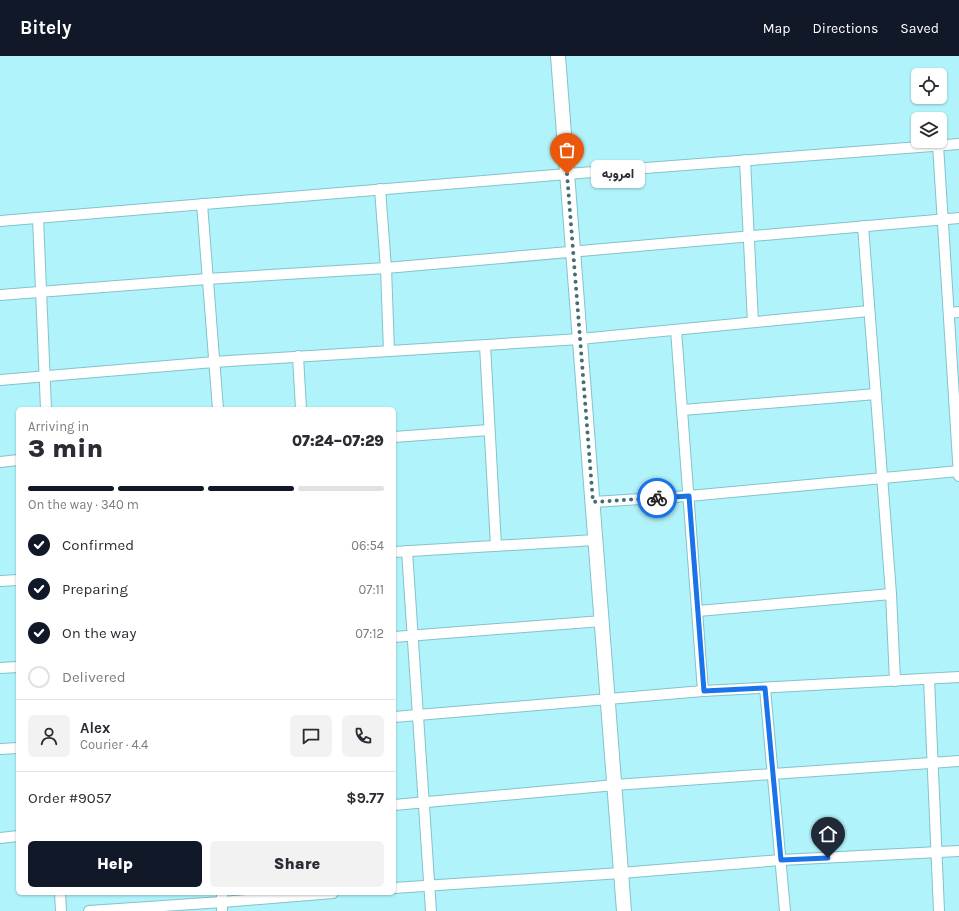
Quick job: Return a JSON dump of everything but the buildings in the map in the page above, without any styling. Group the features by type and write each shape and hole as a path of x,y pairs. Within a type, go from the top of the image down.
{"main road":[{"path":"558,56 624,911"}],"street":[{"path":"947,145 959,144"},
{"path":"0,221 567,174 911,148"},
{"path":"938,148 943,218 954,312 959,476"},
{"path":"745,160 752,322"},
{"path":"380,189 386,268 389,351"},
{"path":"202,204 218,407"},
{"path":"38,218 46,407"},
{"path":"0,295 207,278 386,268 943,218 959,218"},
{"path":"863,226 891,594 895,681"},
{"path":"0,380 298,356 580,339 869,311"},
{"path":"676,330 704,691"},
{"path":"484,345 496,546"},
{"path":"298,356 301,407"},
{"path":"682,410 876,394"},
{"path":"396,437 489,430"},
{"path":"0,462 16,460"},
{"path":"593,502 689,496 959,471"},
{"path":"396,552 596,540"},
{"path":"407,551 431,911"},
{"path":"0,582 16,580"},
{"path":"698,611 891,594"},
{"path":"396,637 602,621"},
{"path":"0,668 16,667"},
{"path":"396,718 704,691 959,677"},
{"path":"929,679 940,911"},
{"path":"765,688 774,774 785,911"},
{"path":"0,749 16,748"},
{"path":"396,805 615,785 959,761"},
{"path":"0,838 16,836"},
{"path":"396,888 622,873 781,860 959,851"},
{"path":"60,895 61,911"},
{"path":"89,911 308,895"}],"way so far":[{"path":"567,174 593,502 657,498"}],"place":[{"name":"امروبه","path":"567,174"}],"route":[{"path":"657,498 689,496 704,691 765,688 781,860 828,858"}]}
